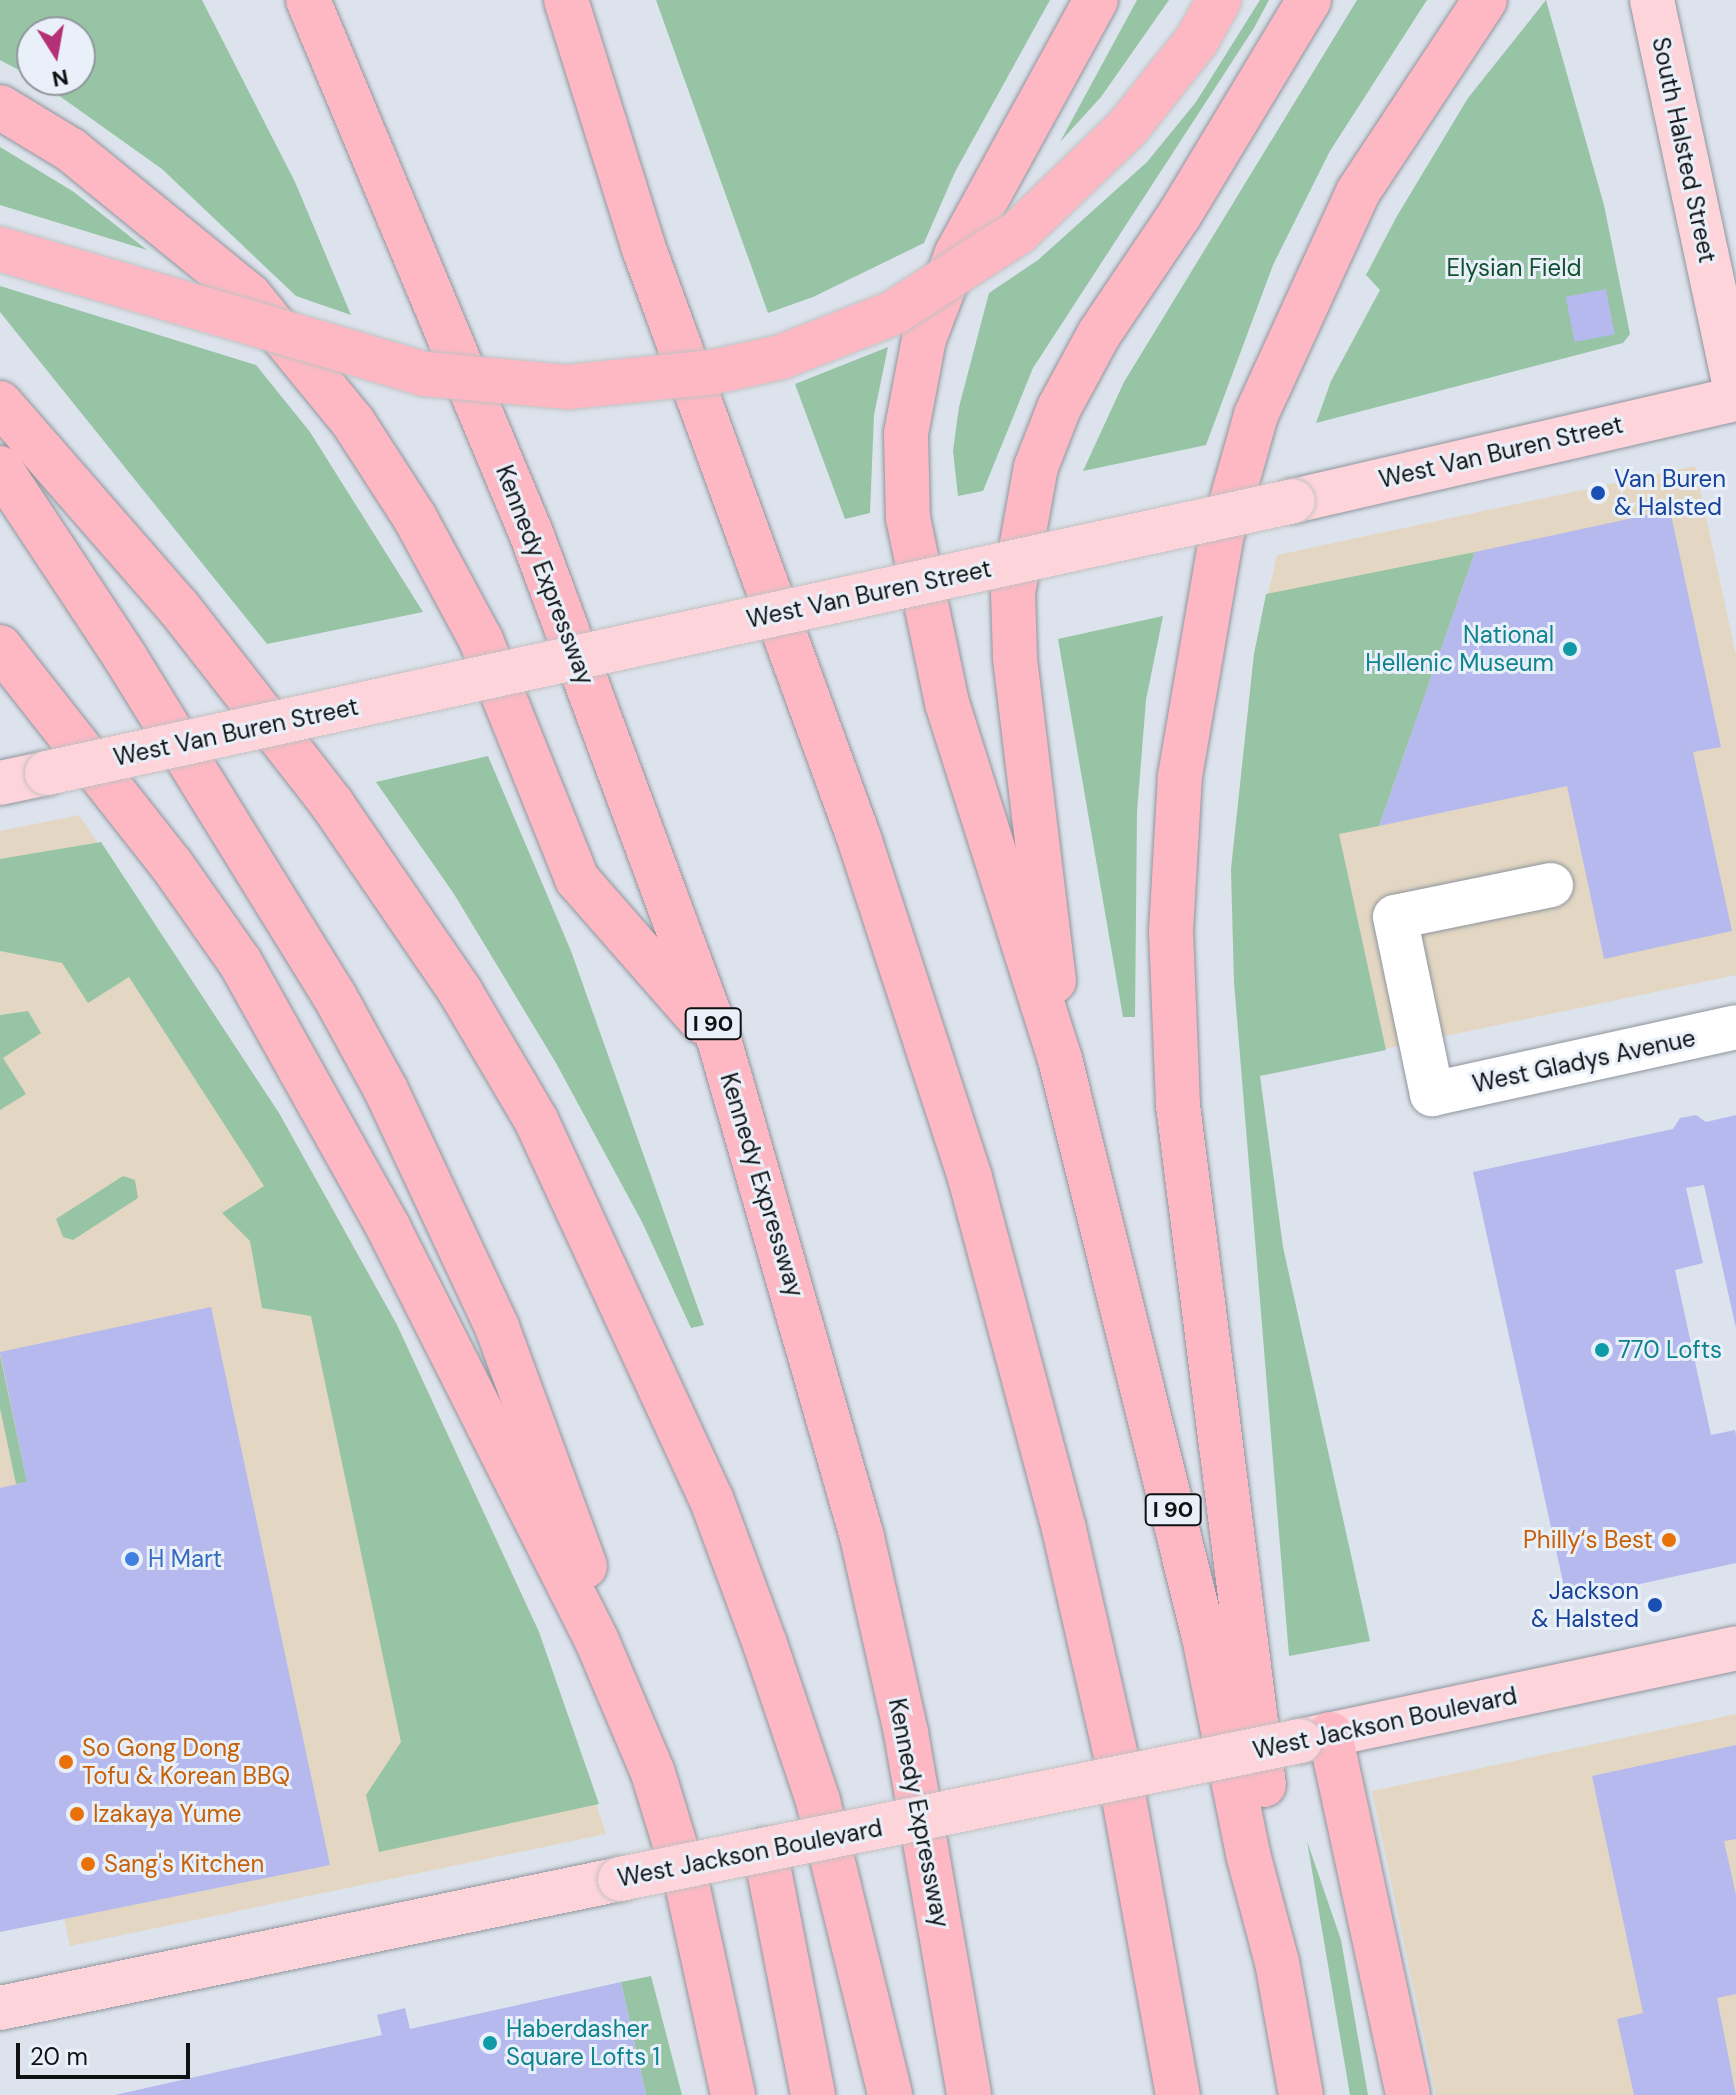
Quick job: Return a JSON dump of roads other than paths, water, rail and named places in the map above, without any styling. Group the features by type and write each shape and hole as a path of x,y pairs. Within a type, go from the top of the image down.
{"highway":[{"name":"Kennedy Expressway","path":"308,0 531,533 720,1043 862,1537 906,1733 969,2095"},
{"path":"566,0 643,246 860,841 970,1178 1064,1529 1114,1744 1178,2095"},
{"path":"1060,1059 928,631 908,518 906,433 924,339 957,253 1096,0"},
{"path":"0,249 424,374 492,384 568,387 641,383 727,369 781,357 893,313 1019,232 1128,127 1197,40 1219,0"},
{"name":"I 90","path":"1301,2095 1277,1962 1248,1854 1204,1637 1060,1059 1050,925 1035,846 1015,657 1013,593 1021,528 1055,419 1099,334 1180,214 1309,0"},
{"path":"1277,1962 1273,1848 1178,1105 1171,931 1180,776 1221,538 1256,415 1358,192 1485,0"},
{"path":"0,107 71,150 249,295 353,422 415,518 481,640 577,879 720,1043"},
{"path":"0,403 179,608 332,804 460,991 536,1120 711,1498 765,1644 818,1801 890,2095"},
{"path":"0,468 125,657 334,995 424,1165 497,1327 551,1469 653,1773 687,1884 733,2095"},
{"path":"0,647 171,864 240,962 298,1060 597,1641 653,1773"},
{"path":"1315,1737 1408,2095"},
{"path":"765,1850 813,2095"}],"main road":[{"name":"South Halsted Street","path":"1652,0 1736,396"},
{"name":"West Van Buren Street","path":"0,783 1293,501 1736,396"},
{"name":"West Jackson Boulevard","path":"0,2008 1736,1648"}],"street":[{"name":"West Gladys Avenue","path":"1551,885 1395,917 1432,1094 1736,1027"}],"place":[{"name":"Van Buren & Halsted","path":"1598,493"},
{"name":"National Hellenic Museum","path":"1570,649"},
{"name":"770 Lofts","path":"1602,1350"},
{"name":"Philly‘s Best","path":"1669,1540"},
{"name":"H Mart","path":"132,1559"},
{"name":"Jackson & Halsted","path":"1655,1605"},
{"name":"So Gong Dong Tofu & Korean BBQ","path":"66,1762"},
{"name":"Izakaya Yume","path":"77,1814"},
{"name":"Sang's Kitchen","path":"88,1864"},
{"name":"Haberdasher Square Lofts 1","path":"490,2043"}],"park label":[{"name":"Elysian Field","path":"1514,268"}]}
